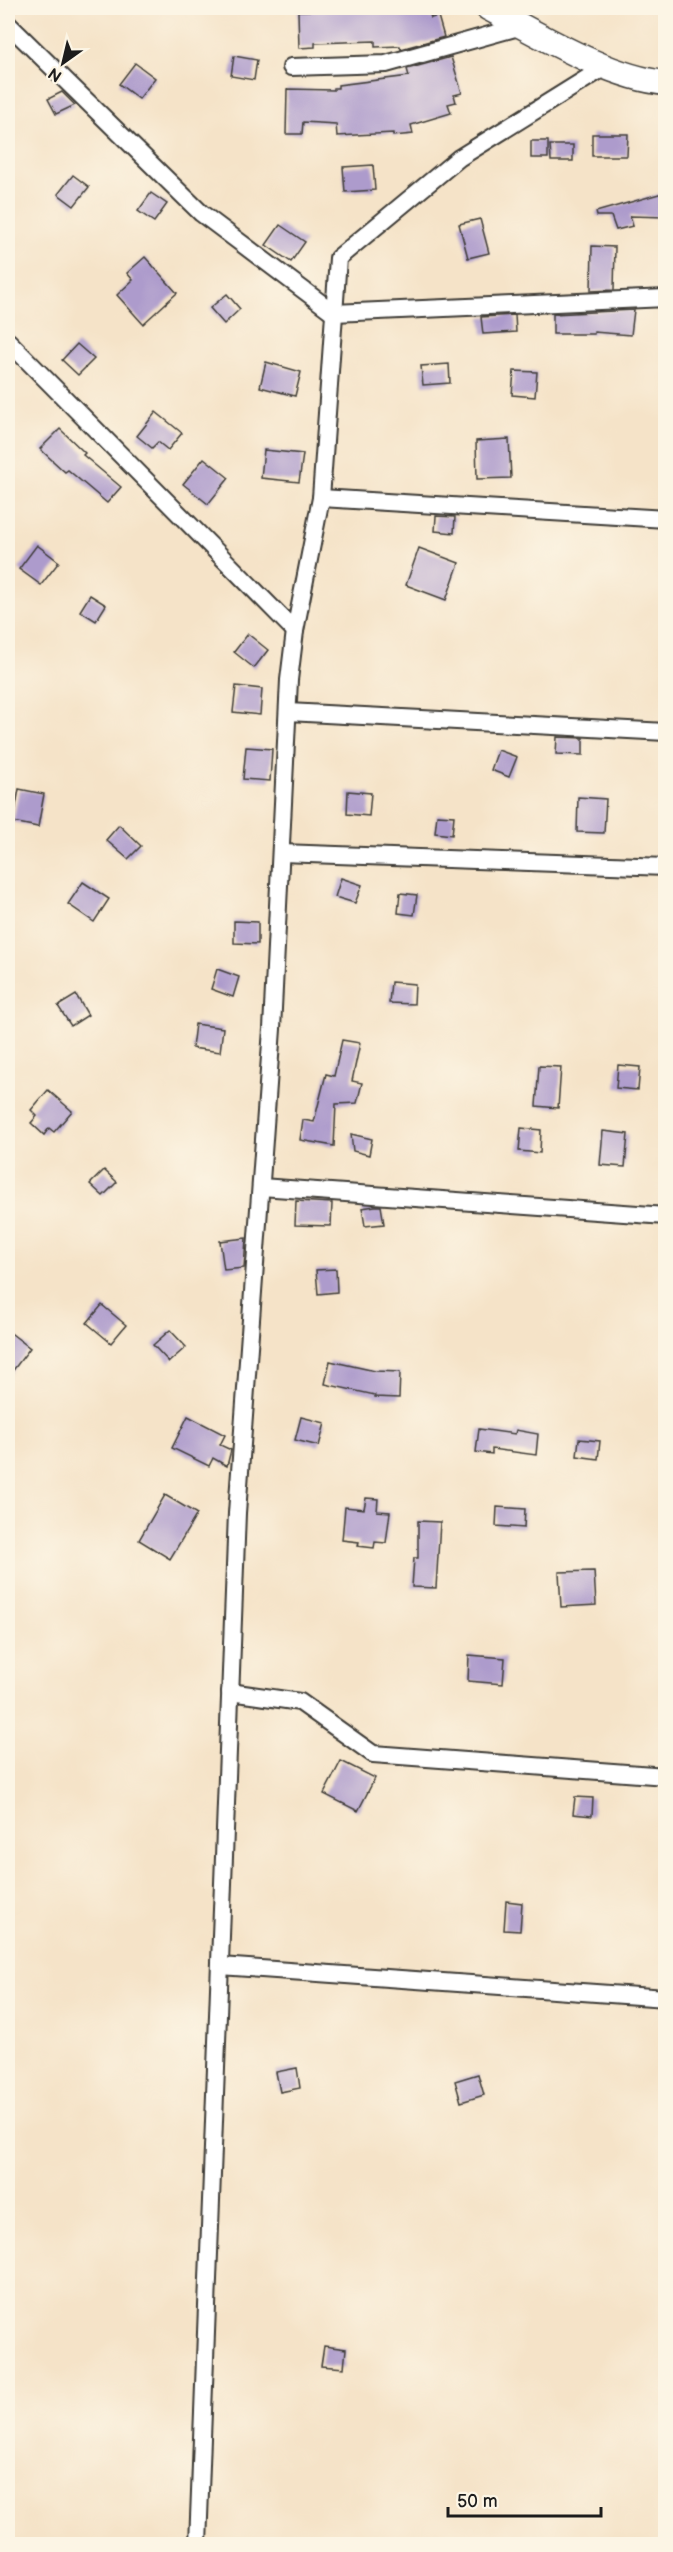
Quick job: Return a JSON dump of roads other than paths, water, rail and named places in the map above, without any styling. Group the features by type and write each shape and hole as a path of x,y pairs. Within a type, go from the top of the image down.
{"street":[{"path":"488,8 605,67 652,82 666,83"},
{"path":"8,24 201,213 334,313 666,298"},
{"path":"291,67 386,64 522,26"},
{"path":"198,2544 237,1513 272,1029 288,712 295,631 321,498 338,258 459,158 605,67"},
{"path":"8,341 295,631"},
{"path":"321,498 666,519"},
{"path":"288,712 666,732"},
{"path":"281,853 666,867"},
{"path":"261,1187 666,1216"},
{"path":"230,1692 300,1702 374,1754 666,1776"},
{"path":"220,1966 666,1998"}]}
